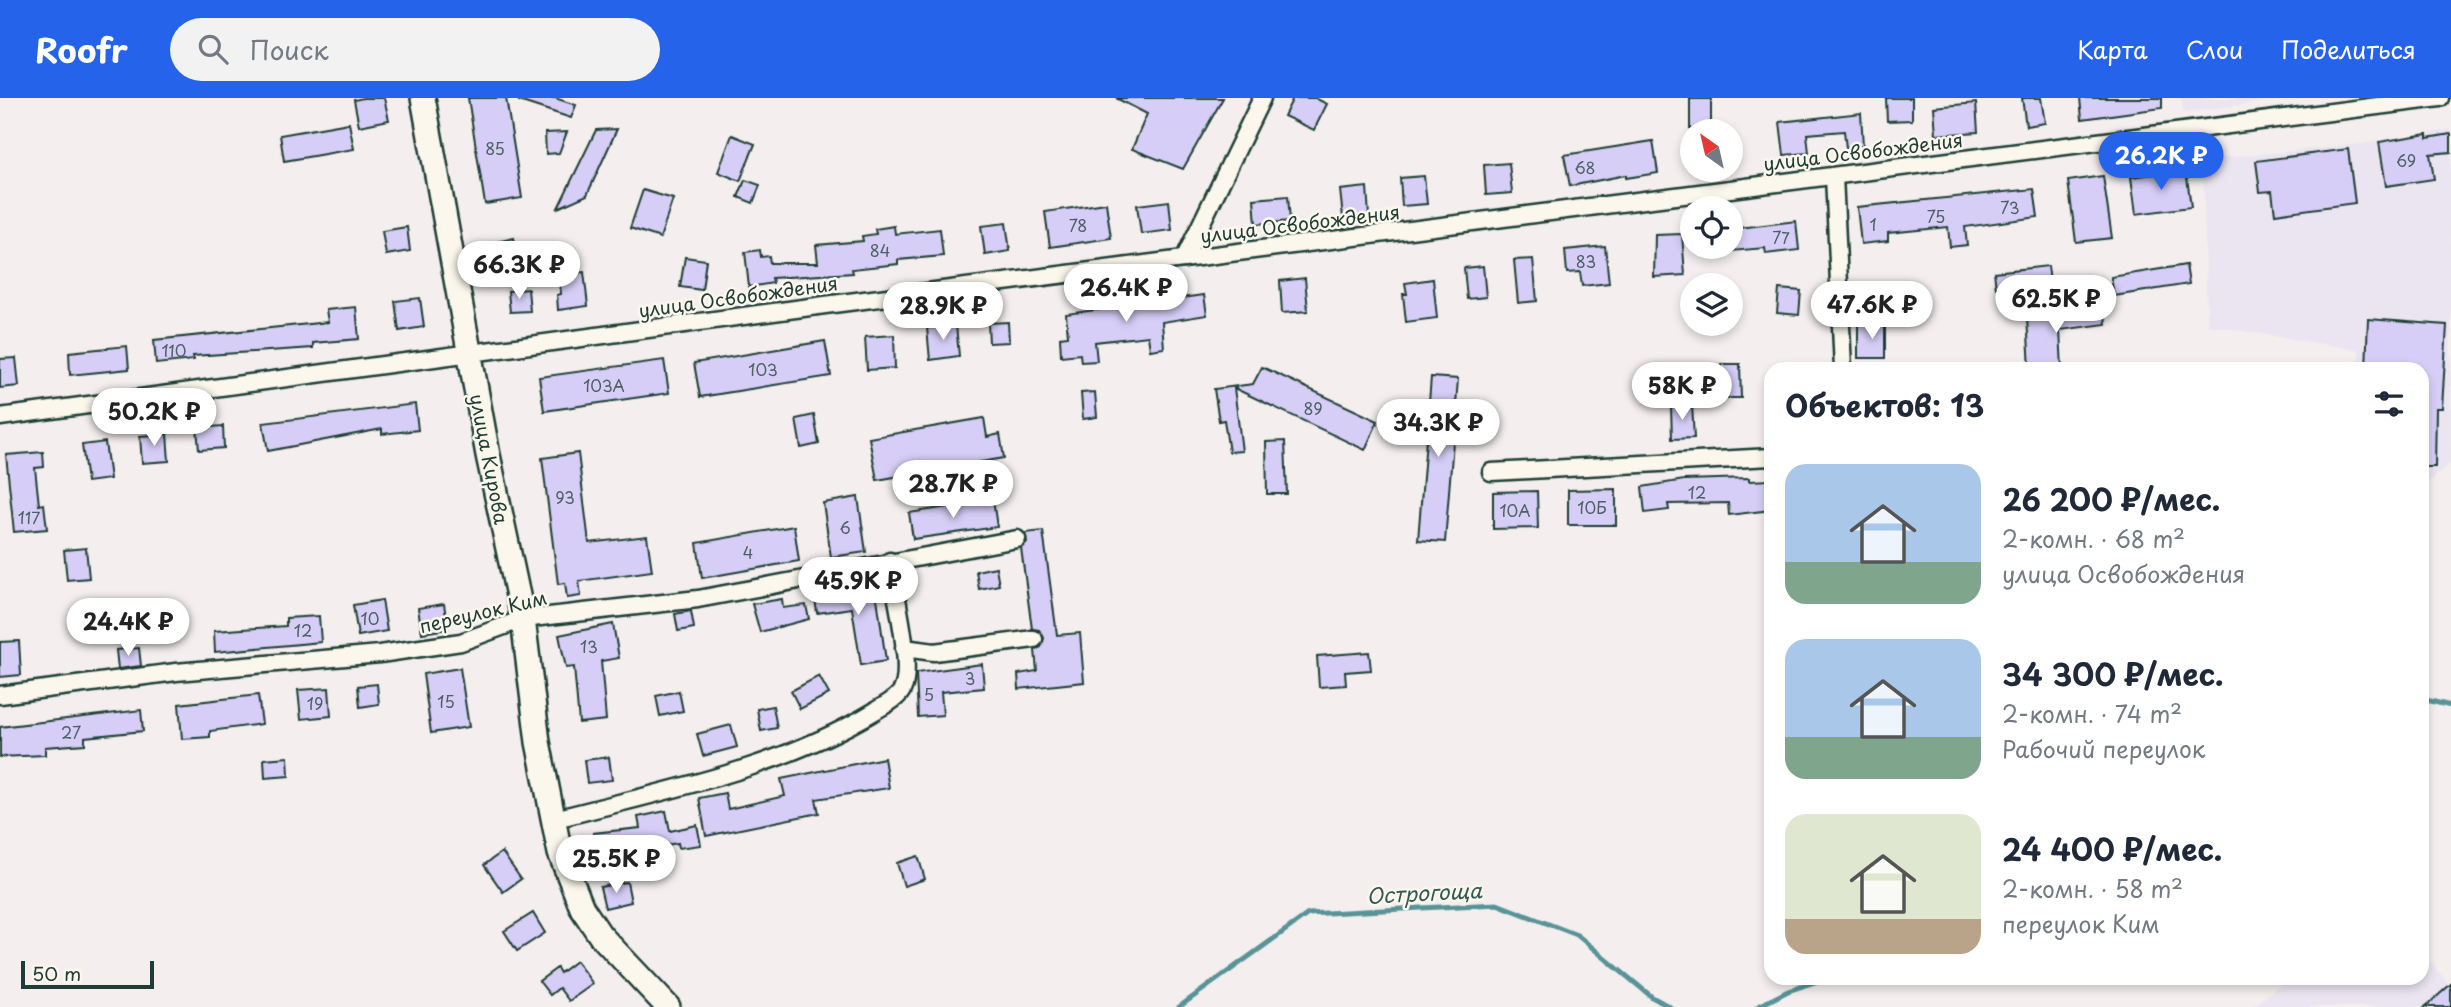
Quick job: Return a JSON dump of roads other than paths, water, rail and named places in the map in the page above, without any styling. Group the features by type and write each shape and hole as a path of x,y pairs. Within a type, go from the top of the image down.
{"main road":[{"name":"улица Кирова","path":"423,98 523,620 538,742 560,853 582,908 600,935 668,1007"}],"street":[{"path":"1184,259 1262,98"},
{"name":"улица Освобождения","path":"0,417 470,352 2440,98"},
{"path":"1834,176 1843,362"},
{"path":"1491,472 1764,457"},
{"name":"переулок Ким","path":"0,695 176,672 380,654 461,642 523,620 698,599 1017,539"},
{"path":"552,820 740,770 838,734 895,699 904,688 904,648 890,561"},
{"path":"904,648 934,652 1034,639"}],"waterway":[{"name":"Острогоща","path":"2429,701 2451,706"},
{"name":"Острогоща","path":"1179,1007 1308,914 1497,904 1577,935 1652,997 1670,1007"},
{"name":"Острогоща","path":"1757,1007 1806,985"}]}
